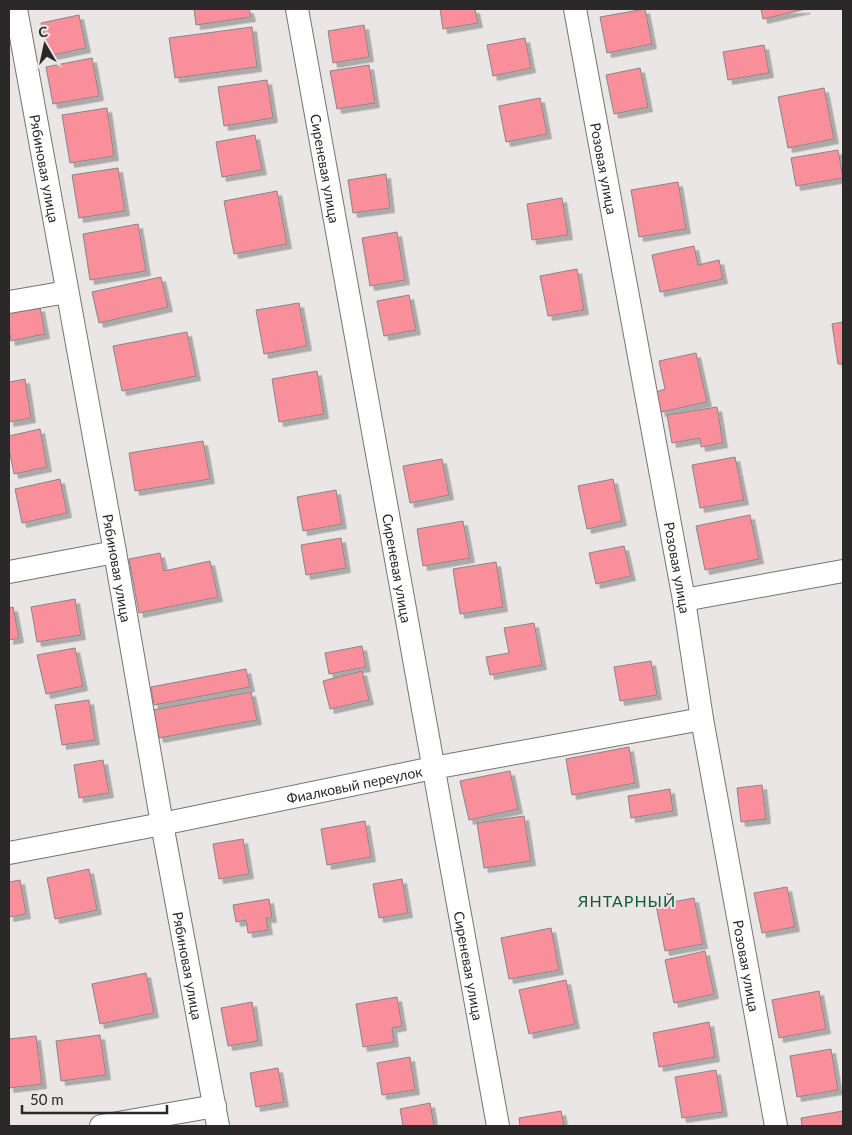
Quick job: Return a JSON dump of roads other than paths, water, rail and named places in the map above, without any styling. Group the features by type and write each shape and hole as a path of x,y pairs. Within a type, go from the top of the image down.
{"street":[{"path":"9,10 16,9"},
{"name":"Рябиновая улица","path":"16,9 216,1116"},
{"name":"Сиреневая улица","path":"297,9 498,1126"},
{"name":"Розовая улица","path":"574,9 684,600 702,719 776,1126"},
{"path":"9,302 68,292"},
{"path":"9,572 115,552"},
{"path":"684,600 843,571"},
{"name":"Фиалковый переулок","path":"9,853 162,824 433,768 702,719"},
{"path":"101,1126 216,1116"}],"district":[{"name":"ЯНТАРНЫЙ","path":"627,900"}]}
